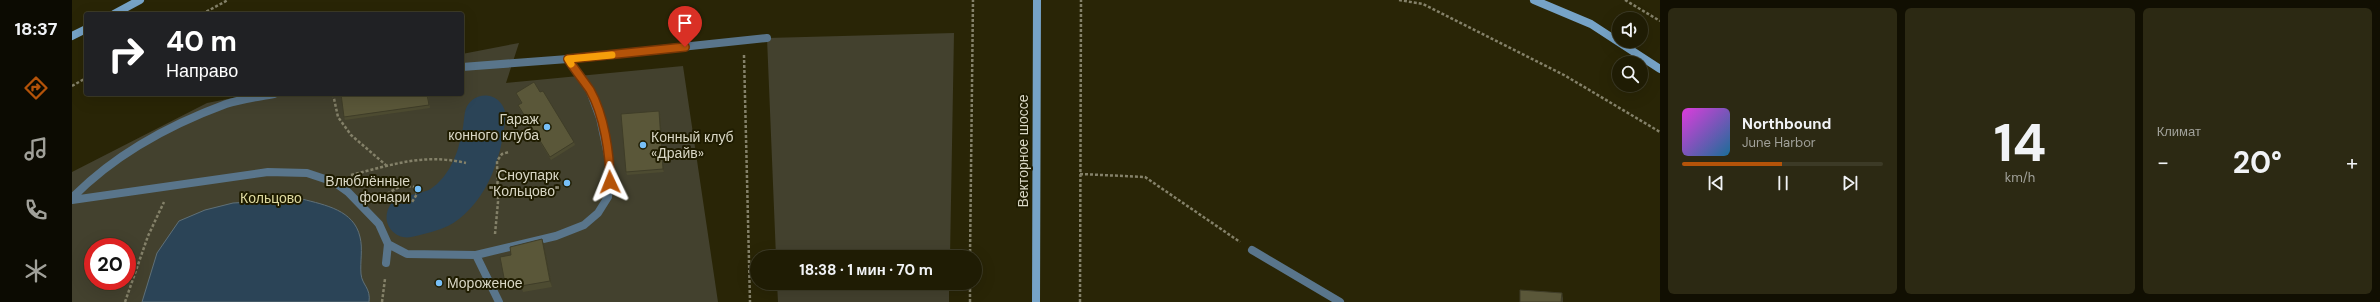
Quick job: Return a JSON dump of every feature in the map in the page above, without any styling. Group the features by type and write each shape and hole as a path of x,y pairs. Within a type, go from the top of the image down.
{"main road":[{"path":"118,12 140,0"},
{"name":"Векторное шоссе","path":"1036,302 1037,0"},
{"path":"1534,0 1590,24 1660,69"},
{"path":"72,36 84,30"}],"street":[{"path":"464,67 568,59 767,38"},
{"path":"388,244 407,254 476,255 556,236 584,225 598,213 608,197 610,165 600,118 590,91 568,59"},
{"path":"72,199 94,176 138,146 184,122 227,104 265,96"},
{"path":"72,199 268,172 307,173 334,182 348,192 379,224 388,244 386,263"},
{"path":"1252,250 1340,302"},
{"path":"476,255 499,302"}],"path":[{"path":"206,12 228,0"},
{"path":"970,250 973,0"},
{"path":"1080,302 1082,0"},
{"path":"1399,0 1424,4 1564,76 1660,132"},
{"path":"1625,0 1660,21"},
{"path":"744,41 750,302"},
{"path":"72,86 84,79"},
{"path":"333,96 338,117 350,135 387,167"},
{"path":"490,252 497,225 497,161 502,154 509,152"},
{"path":"334,182 351,175 421,158 447,158 466,163"},
{"path":"1080,174 1145,177 1252,250"},
{"path":"403,184 414,187 417,194 412,202 398,203 383,200 390,192 403,184"},
{"path":"125,302 148,236 172,185"},
{"path":"382,302 386,263"},
{"path":"970,290 970,302"}],"green space":[{"path":"954,33 950,250 776,250 767,38"},
{"name":"Кольцово","path":"519,43 506,83 683,66 718,302 72,302 72,172 207,103 243,96 464,96 464,54"},
{"path":"777,290 949,290 949,302 778,302"}],"water":[{"path":"302,199 337,210 352,221 357,228 361,246 361,274 369,293 369,302 142,302 157,253 179,221 205,210 233,203"}],"building":[{"name":"Гараж конного клуба","path":"534,82 540,92 543,91 574,142 550,157 518,105 522,103 516,93"},
{"path":"341,96 427,96 429,105 344,117"},
{"name":"Конный клуб «Драйв»","path":"659,111 663,169 626,172 621,114"},
{"path":"542,239 550,281 521,286 520,280 505,283 500,257 511,255 510,247"},
{"path":"1520,290 1562,293 1561,302 1520,302"}],"waterway":[{"path":"407,217 442,206 461,188 468,177 478,154 485,116"}],"slow traffic":[{"path":"571,64 568,59 612,55"}],"place":[{"name":"Гараж конного клуба","path":"547,127"},
{"name":"Конный клуб «Драйв»","path":"643,145"},
{"name":"Сноупарк \"Кольцово\"","path":"567,183"},
{"name":"Влюблённые фонари","path":"418,189"},
{"name":"Мороженое","path":"439,283"}],"route":[{"path":"610,182 610,165 600,118 590,91 568,59 685,47"}]}
